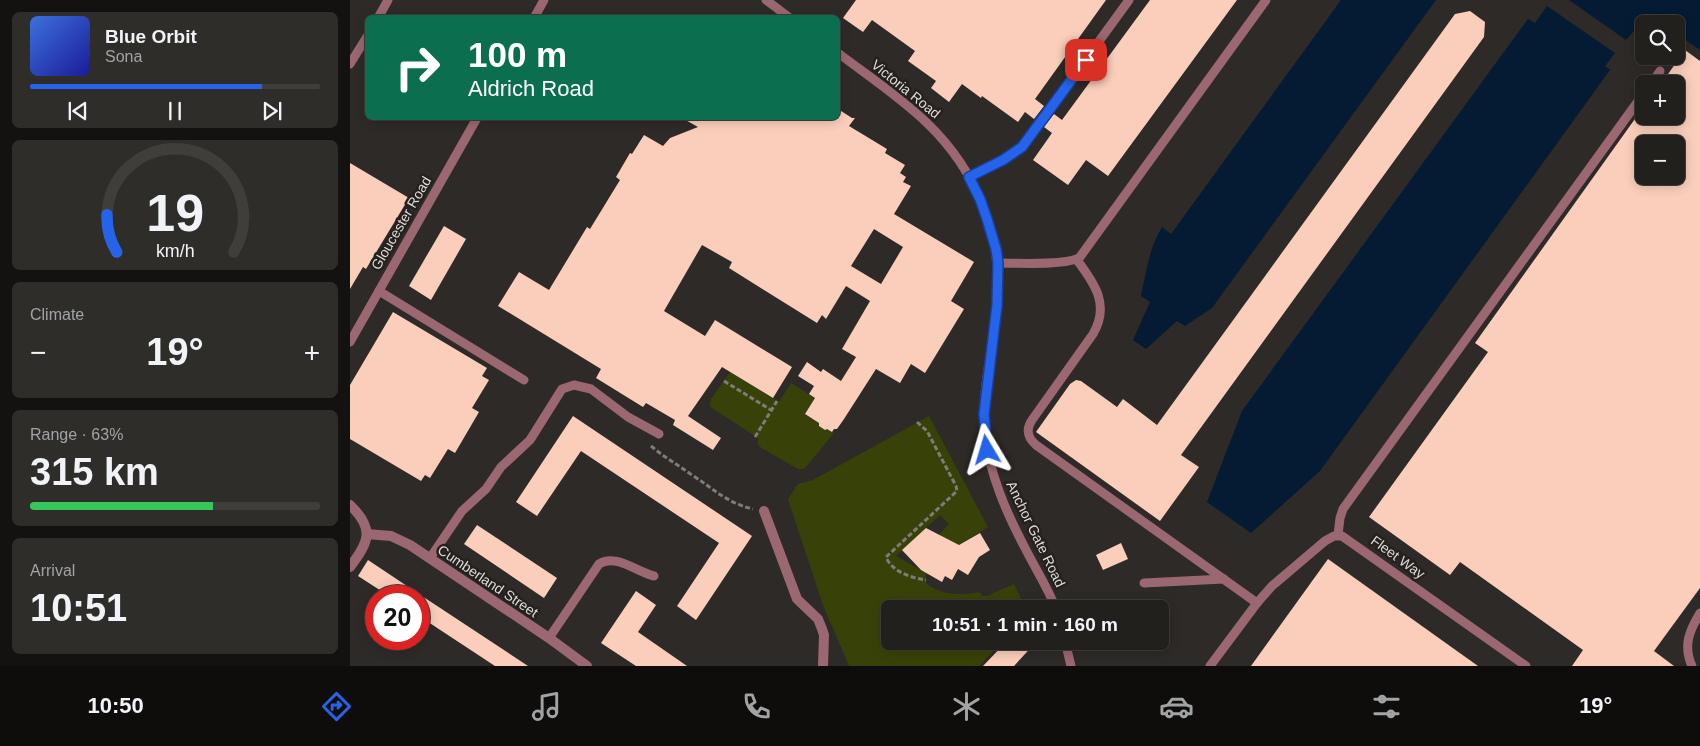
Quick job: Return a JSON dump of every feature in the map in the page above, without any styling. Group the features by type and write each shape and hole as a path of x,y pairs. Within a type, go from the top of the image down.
{"street":[{"path":"350,505 363,520 367,534 363,549 350,566"},
{"path":"764,512 797,599 818,619 822,629 824,635 823,666"},
{"name":"Cumberland Street","path":"367,534 396,538 410,545 549,638 587,666"}],"lane":[{"path":"380,15 388,0"},
{"path":"536,15 544,0"},
{"path":"766,0 786,15"},
{"path":"969,177 1003,160 1022,147 1129,0"},
{"path":"998,263 1064,262 1077,260 1086,251 1266,0"},
{"path":"350,64 365,39"},
{"name":"Victoria Road","path":"840,54 896,96 926,122 953,153 969,177"},
{"path":"1657,75 1660,71"},
{"path":"1210,666 1272,586 1325,540 1338,536 1343,509 1635,105"},
{"name":"Gloucester Road","path":"350,342 476,120"},
{"name":"Anchor Gate Road","path":"969,177 987,219 998,263 997,305 984,414 987,450 995,482 1004,504 1052,600"},
{"path":"1077,260 1097,289 1100,303 1100,320 1030,423 1028,429 1030,437 1036,445 1257,603"},
{"path":"379,291 524,380"},
{"path":"430,558 462,511 486,489 501,466 530,440 562,389 574,385 591,389 628,417 659,434"},
{"name":"Fleet Way","path":"1338,536 1350,540 1526,666"},
{"path":"549,638 599,564 604,561 611,560 622,563 654,576"},
{"path":"1144,583 1224,579"},
{"path":"1692,666 1687,653 1687,642 1691,628 1700,613"},
{"path":"1067,650 1071,666"}],"path":[{"path":"724,381 772,410"},
{"path":"755,437 777,401"},
{"path":"917,422 927,431 957,491 886,557 892,565 908,576 926,580"},
{"path":"659,434 650,445 663,457 692,474 730,502 764,512"}],"green space":[{"path":"730,372 779,402 791,383 815,398 805,415 819,423 819,426 825,430 827,429 834,433 804,469 798,469 760,447 758,438 712,408 710,405 711,399"},
{"path":"929,416 988,527 957,546 939,535 949,524 940,515 896,556 926,573 926,583 937,590 951,594 979,592 983,596 987,596 1014,584 1022,600 881,600 881,650 994,650 979,666 849,666 823,605 788,499 798,484 813,480"}],"water":[{"path":"1341,0 1436,0 1212,308 1185,326 1177,321 1146,349 1133,340 1150,302 1141,296 1151,252 1162,227 1171,234"},
{"path":"1569,0 1700,0 1700,50 1685,40 1685,15 1635,15 1635,31 1626,40"},
{"path":"1547,6 1615,53 1605,66 1610,70 1320,471 1251,533 1207,502 1242,411 1528,19 1535,23"}],"building":[{"path":"856,0 1106,0 1035,99 1044,106 1034,119 1025,112 1018,122 962,84 949,102 931,88 936,81 908,61 915,51 872,20 863,32 843,18"},
{"path":"1150,0 1237,0 1108,176 1086,160 1068,185 1033,160 1052,133 1044,127 1054,114 1062,120"},
{"path":"1470,11 1485,22 1484,37 1181,455 1199,467 1160,521 1036,432 1070,384 1076,380 1081,381 1117,407 1123,399 1157,425 1455,14"},
{"path":"1685,50 1700,61 1700,588 1654,651 1674,666 1572,666 1583,650 1460,562 1450,575 1369,517 1488,352 1475,343 1635,119 1635,125 1685,125 1685,75 1667,75 1674,65 1685,65"},
{"path":"840,110 855,118 849,126 887,149 885,153 905,165 900,173 906,177 903,182 911,186 894,214 974,262 951,301 964,309 925,373 911,364 900,383 876,369 837,429 834,429 832,432 827,429 825,430 819,426 819,423 805,414 815,398 809,394 814,386 798,376 807,362 821,372 823,369 841,381 856,357 842,349 870,301 846,286 826,319 822,315 817,323 729,268 732,262 702,245 664,311 705,336 715,320 792,367 773,398 722,367 688,416 721,438 713,450 673,425 675,420 646,403 643,407 596,378 601,369 498,306 519,272 549,290 587,227 590,229 620,180 616,177 630,153 632,154 644,135 663,146 670,138 698,127 686,120 840,120","holes":["874,229 903,247 881,284 851,266"]},
{"path":"350,163 409,198 366,269 363,267 350,289"},
{"path":"444,226 466,239 431,300 409,286"},
{"path":"393,312 487,368 482,376 489,380 472,408 479,412 455,453 448,449 430,478 425,475 421,481 350,439 350,385"},
{"path":"573,416 752,536 696,620 677,606 719,543 581,451 537,516 516,502"},
{"path":"477,525 557,578 544,598 464,544"},
{"path":"926,528 959,545 980,533 990,550 979,557 968,575 958,569 952,580 945,576 942,582 921,570 902,550"},
{"path":"1121,543 1128,559 1103,570 1096,555"},
{"path":"1328,559 1478,666 1251,666"},
{"path":"368,560 406,585 372,585 358,576"},
{"path":"636,591 656,605 638,632 687,666 636,666 601,643"},
{"path":"430,601 528,666 495,666 430,623"},
{"path":"998,650 1029,650 1014,666 983,666"}],"route":[{"path":"987,450 984,414 997,305 998,263 987,219 969,177 1003,160 1022,147 1086,60"}]}
